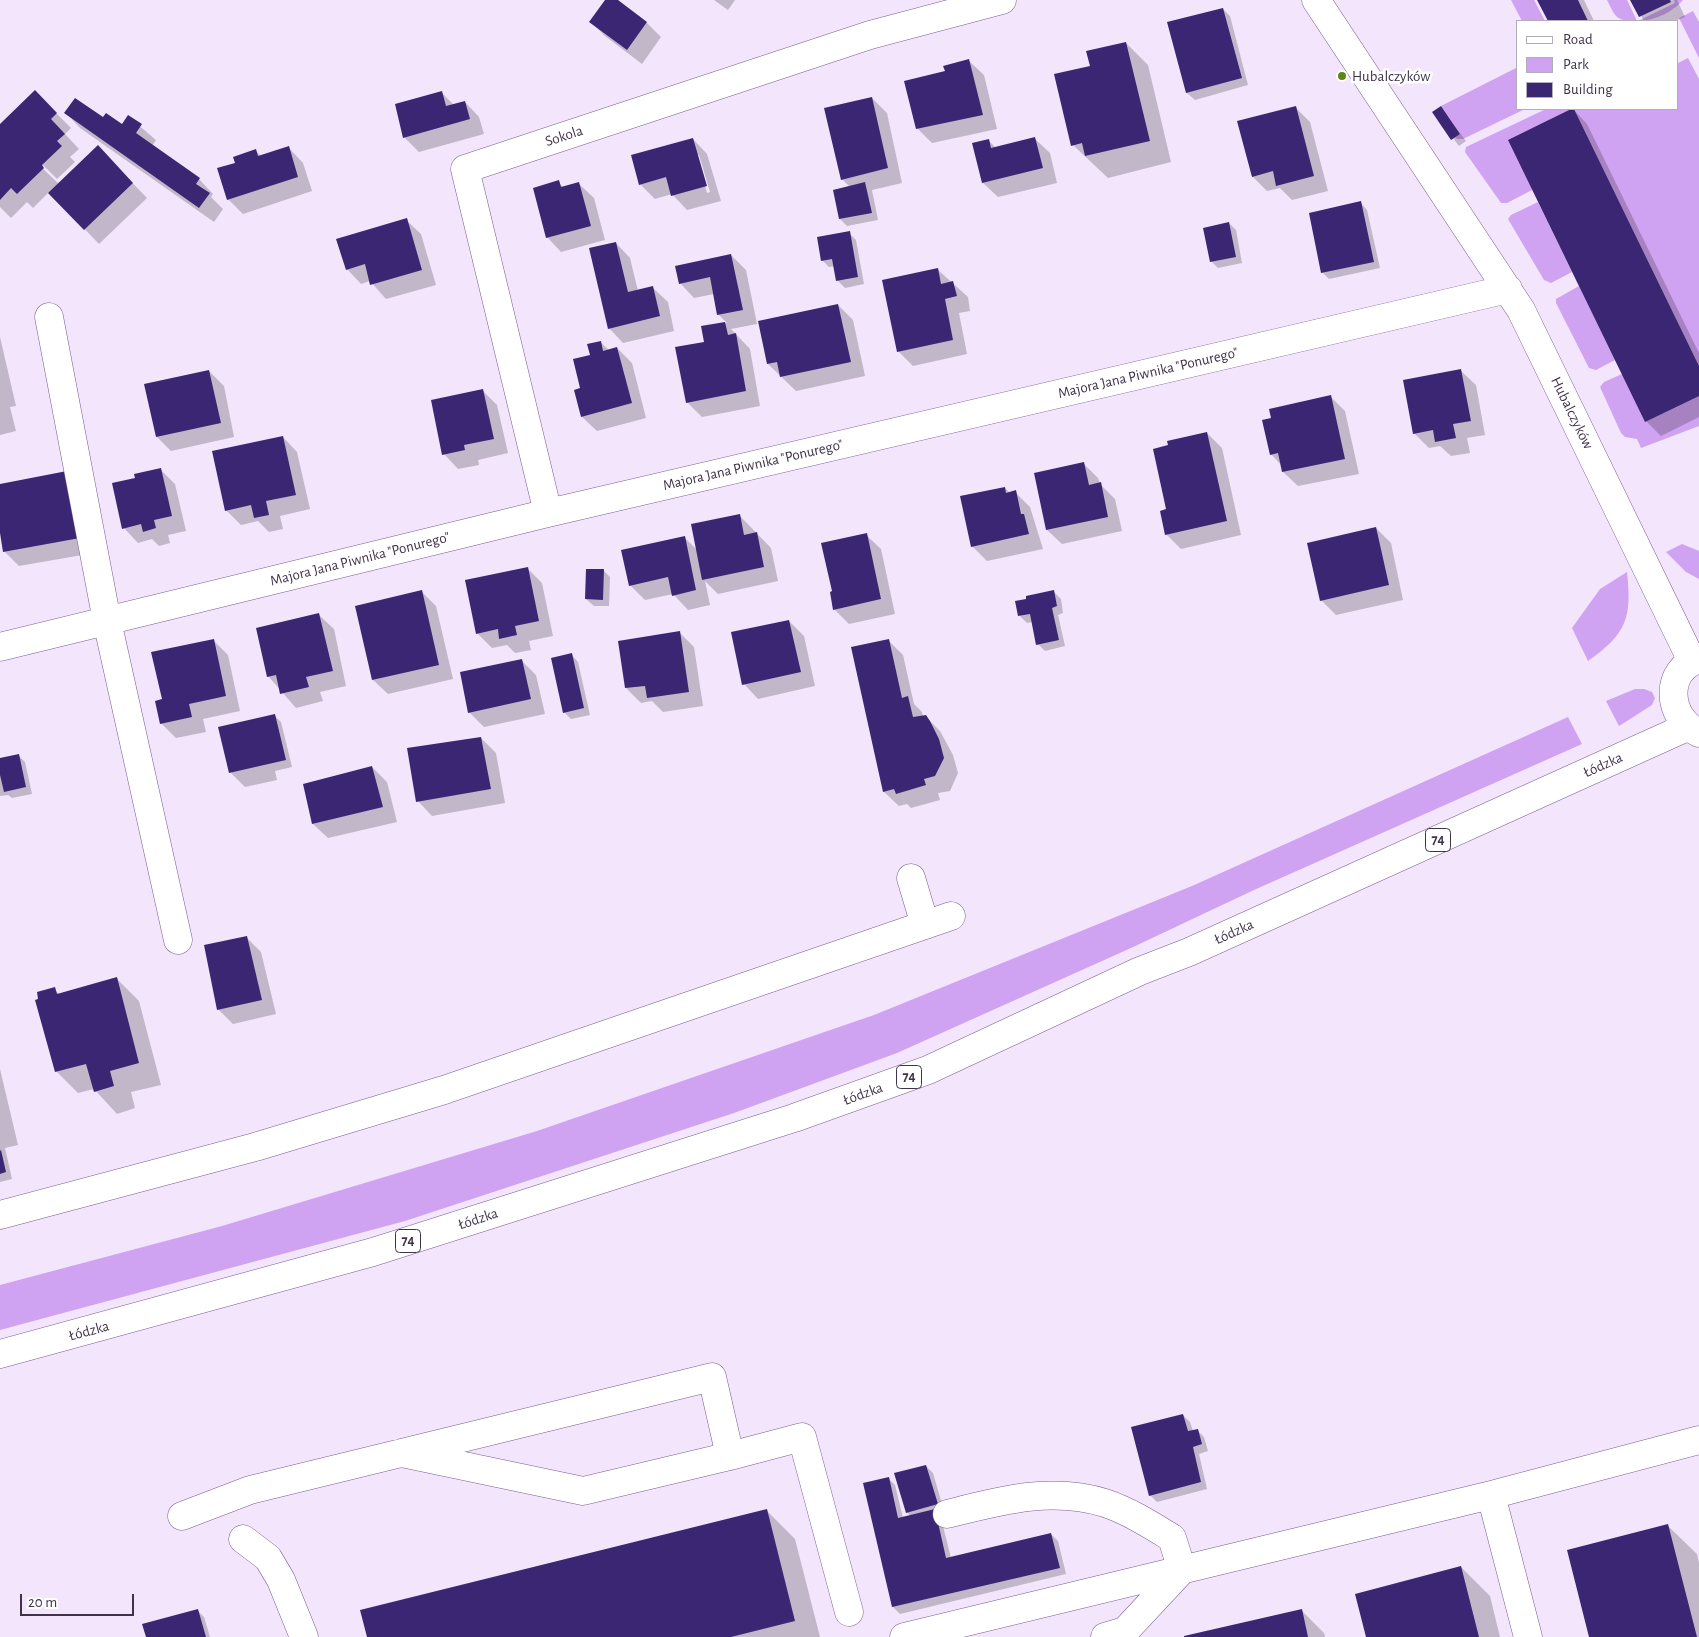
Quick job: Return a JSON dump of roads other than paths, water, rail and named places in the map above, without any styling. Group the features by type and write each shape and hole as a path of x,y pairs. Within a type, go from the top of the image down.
{"street":[{"name":"Sokola","path":"548,513 465,169 870,35 1002,0"},
{"name":"Hubalczyków","path":"1316,0 1508,289 1530,328 1696,660"},
{"name":"Majora Jana Piwnika \"Ponurego\"","path":"0,646 548,513 1508,289"},
{"path":"49,317 107,621 178,940"},
{"name":"74","path":"1693,730 1676,712 1673,693 1679,675 1696,660"},
{"name":"Łódzka","path":"0,1354 373,1252 794,1118 928,1070 1140,971 1189,952 1693,730"},
{"path":"911,878 925,925"},
{"path":"0,1215 255,1147 444,1090 951,916"},
{"path":"182,1516 250,1490 712,1377 730,1456"},
{"path":"402,1453 583,1491 802,1437 849,1612"},
{"path":"904,1637 1491,1495 1699,1440"},
{"path":"1491,1495 1528,1637"},
{"path":"947,1514 1021,1496 1078,1496 1122,1510 1172,1538 1182,1570"},
{"path":"243,1539 268,1558 281,1580 304,1637"},
{"path":"1105,1637 1125,1631 1182,1570"}],"place":[{"name":"Hubalczyków","path":"1342,76"}]}
